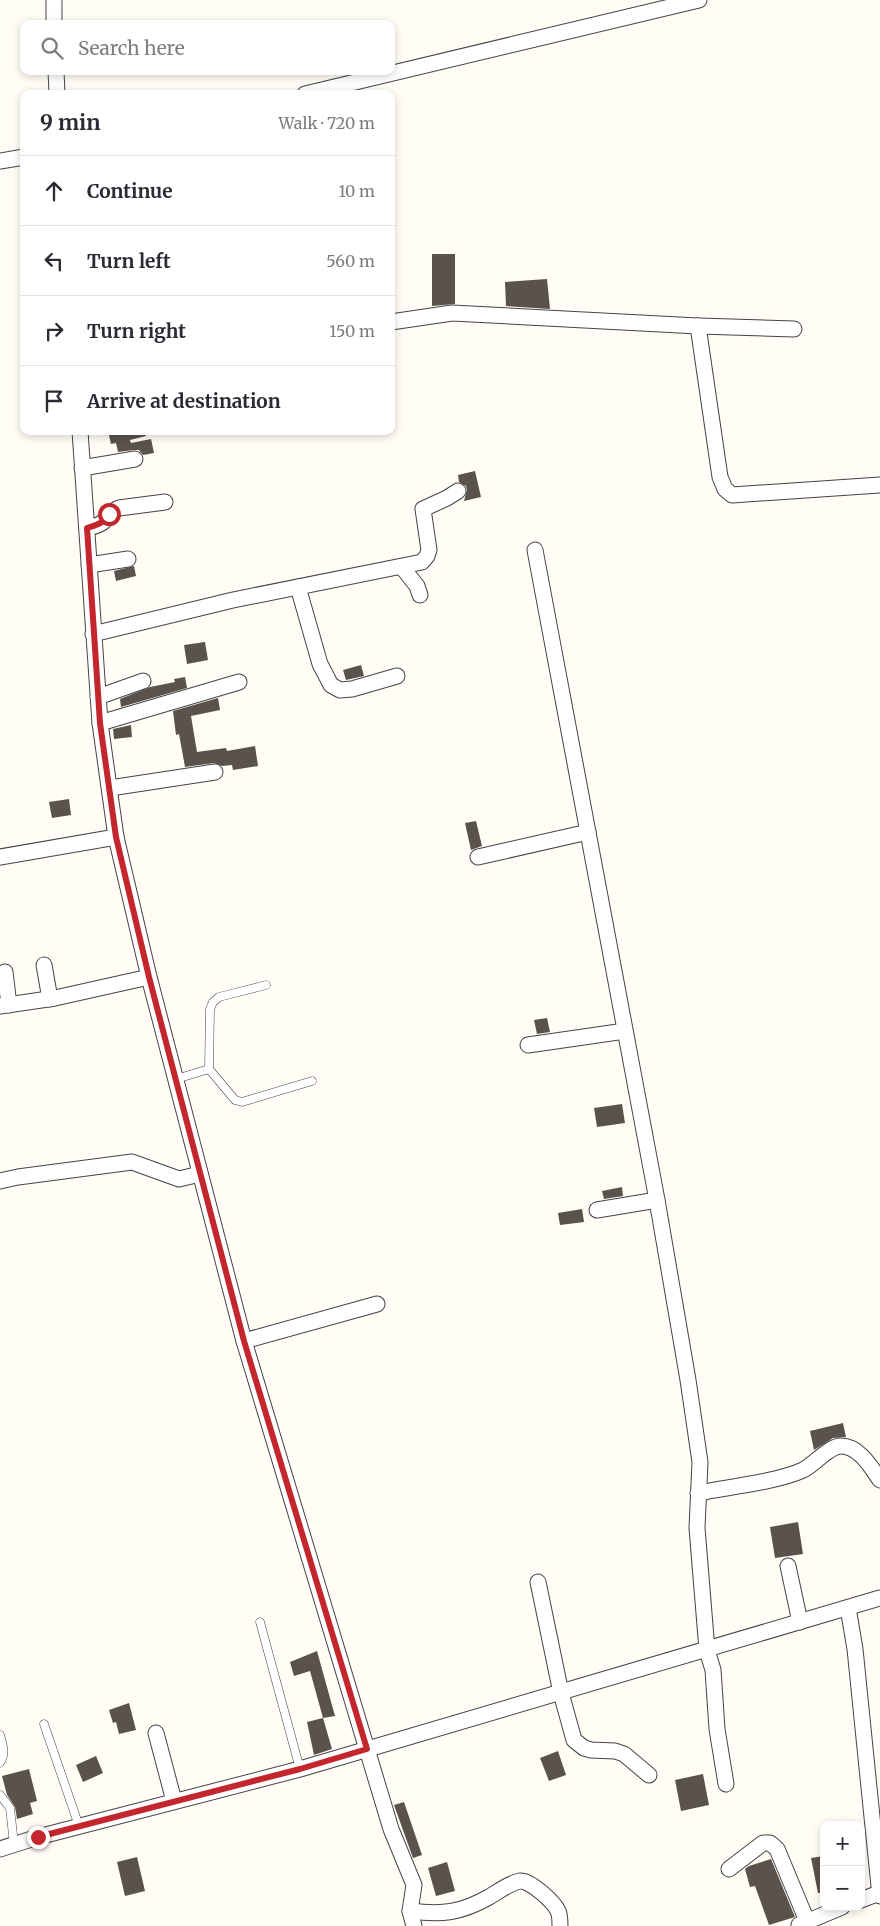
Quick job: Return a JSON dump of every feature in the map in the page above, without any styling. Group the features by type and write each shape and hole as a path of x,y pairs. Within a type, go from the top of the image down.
{"street":[{"path":"54,0 54,20"},
{"path":"395,73 700,0"},
{"path":"56,75 57,90"},
{"path":"322,90 385,75"},
{"path":"0,161 20,158"},
{"path":"395,321 452,313 698,326 794,328"},
{"path":"698,326 720,477 725,489 732,495 880,485"},
{"path":"80,435 100,723 116,837 149,977 244,1341 391,1829 414,1885 410,1910 414,1926"},
{"path":"82,468 135,459"},
{"path":"93,634 233,600 422,562 429,550 423,509 447,498 458,490"},
{"path":"87,528 105,521 112,511 119,508 165,502"},
{"path":"535,550 656,1200 700,1462 697,1528 707,1650 713,1670 716,1729 726,1784"},
{"path":"89,565 128,559"},
{"path":"402,567 417,586 420,595"},
{"path":"298,587 320,664 331,685 340,690 352,689 397,676"},
{"path":"98,697 143,681"},
{"path":"100,723 239,682"},
{"path":"110,788 215,772"},
{"path":"478,856 588,832"},
{"path":"0,857 116,837"},
{"path":"44,965 50,998"},
{"path":"5,972 5,1005 50,998 149,977"},
{"path":"528,1045 625,1030"},
{"path":"0,1181 132,1162 179,1179 200,1174"},
{"path":"597,1210 656,1200"},
{"path":"244,1341 377,1304"},
{"path":"698,1492 787,1476 817,1462 832,1447 842,1446 855,1450 880,1480"},
{"path":"788,1566 800,1622"},
{"path":"538,1582 561,1693 574,1740 584,1748 591,1750 615,1751 624,1754 649,1775"},
{"path":"7,1847 79,1826 300,1769 880,1598"},
{"path":"848,1608 877,1823 880,1895 865,1899"},
{"path":"156,1733 174,1801"},
{"path":"729,1869 763,1843 770,1843 778,1849 802,1924 833,1911"},
{"path":"410,1910 435,1914 462,1909 484,1900 518,1881 526,1881 550,1899 559,1912 560,1926"}],"lane":[{"path":"266,985 220,997 213,1002 210,1009 210,1068 235,1100 242,1102 312,1081"},
{"path":"176,1079 210,1068"},
{"path":"260,1622 300,1769"},
{"path":"44,1724 79,1826"},
{"path":"0,1735 4,1756 0,1763"},
{"path":"0,1795 10,1808 7,1847"}],"building":[{"path":"432,254 455,254 455,304 432,306"},
{"path":"547,279 550,309 506,306 505,282"},
{"path":"109,435 146,435 130,440 131,443 151,439 154,453 143,455 139,450 118,452 116,443 111,444"},
{"path":"475,471 481,497 464,501 467,490 466,486 459,482 458,475"},
{"path":"134,566 136,576 116,581 114,571"},
{"path":"205,642 208,660 187,664 184,645"},
{"path":"361,665 364,676 346,680 343,670"},
{"path":"185,677 187,688 121,707 120,699 150,687 175,682 174,679"},
{"path":"218,698 220,710 191,716 197,752 226,748 227,751 255,746 258,766 233,770 232,765 222,766 214,763 185,767 179,734 176,735 173,711"},
{"path":"131,725 132,737 114,739 113,729"},
{"path":"69,799 71,815 52,818 49,802"},
{"path":"476,821 482,846 471,850 465,823"},
{"path":"547,1018 550,1032 537,1034 534,1020"},
{"path":"622,1104 625,1123 597,1127 594,1108"},
{"path":"622,1187 623,1196 604,1199 602,1191"},
{"path":"582,1209 584,1222 560,1225 558,1213"},
{"path":"843,1423 846,1437 833,1438 814,1450 810,1431"},
{"path":"798,1522 803,1554 775,1558 770,1527"},
{"path":"317,1651 335,1716 323,1718 310,1671 294,1676 290,1662"},
{"path":"129,1703 136,1730 119,1734 116,1722 113,1723 109,1710"},
{"path":"323,1718 332,1749 314,1755 307,1722"},
{"path":"558,1751 566,1775 549,1781 540,1758"},
{"path":"96,1756 103,1773 83,1782 76,1765"},
{"path":"29,1769 37,1801 30,1803 33,1814 17,1819 15,1807 7,1795 2,1776"},
{"path":"703,1774 709,1805 681,1811 675,1780"},
{"path":"404,1802 422,1855 413,1858 394,1805"},
{"path":"137,1857 145,1891 125,1896 117,1862"},
{"path":"820,1857 820,1893 818,1893 811,1858"},
{"path":"771,1859 795,1917 769,1925 755,1886 750,1887 745,1869"},
{"path":"447,1862 455,1891 436,1896 428,1868"}],"route":[{"path":"38,1837 300,1769 367,1749 244,1341 149,977 116,837 100,723 87,528 105,521 109,514"}]}
